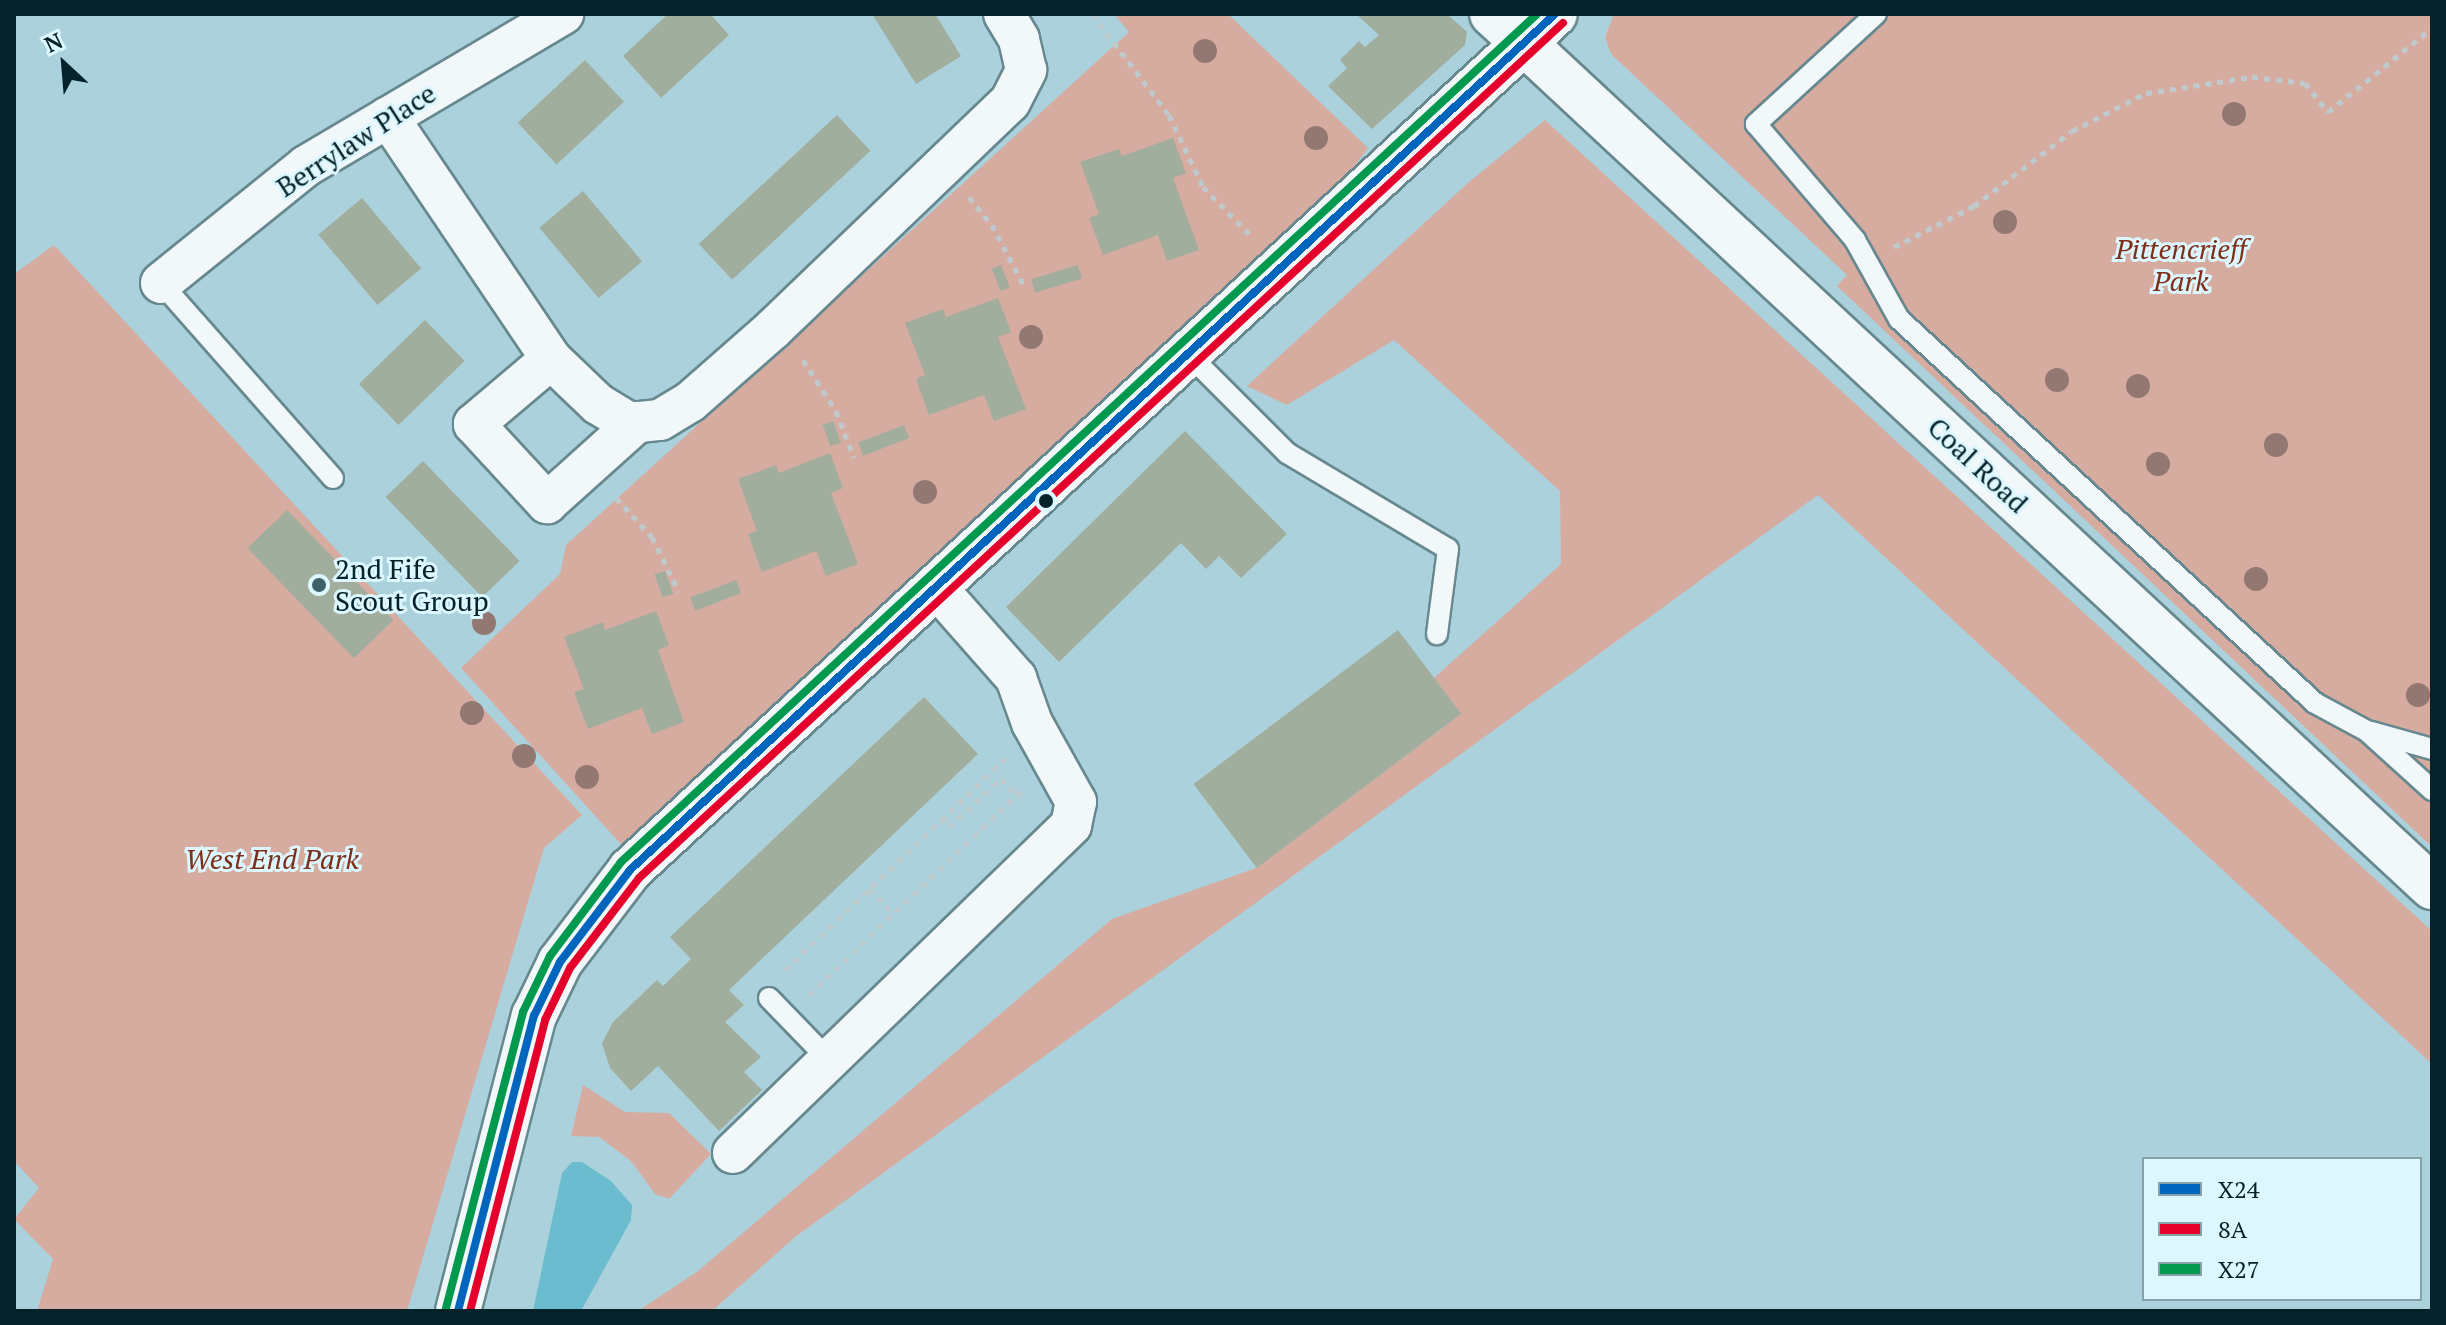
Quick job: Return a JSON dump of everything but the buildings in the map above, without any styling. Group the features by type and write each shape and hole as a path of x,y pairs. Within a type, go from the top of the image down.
{"main road":[{"name":"Coal Road","path":"1492,14 1540,28 2432,887"},
{"path":"458,1311 534,1016 560,962 630,870 1281,264 1540,28"}],"street":[{"name":"Berrylaw Place","path":"161,283 306,166 563,14"},
{"path":"388,117 551,359 598,404 637,422 660,420 690,402 773,329 1010,102 1026,70 1019,39 1004,14"},
{"path":"551,359 474,424 547,503 637,422"},
{"path":"733,1153 1058,843 1071,825 1076,802 1045,745 1016,678 935,586"}],"lane":[{"path":"1876,14 1756,124 1855,240 1899,319 2315,703 2367,731 2432,749"},
{"path":"161,283 333,478"},
{"path":"1186,352 1287,453 1448,549 1437,634"},
{"path":"2367,731 2432,790"},
{"path":"769,998 830,1061"}],"path":[{"path":"1092,14 1169,115 1203,187 1281,264"},
{"path":"1855,240 1886,236 1892,248 1925,232 1974,206 2072,131 2146,93 2252,77 2305,83 2328,112 2432,28"},
{"path":"944,167 992,225 1023,284"},
{"path":"773,329 819,379 854,458"},
{"path":"603,452 604,485 652,537 679,592"},
{"path":"787,1017 1016,795 1045,745"},
{"path":"781,973 941,819 1045,745"},
{"path":"941,819 949,827 1001,779 1016,795"},
{"path":"869,889 893,914"}],"green space":[{"path":"1114,14 1228,14 1368,148 1281,264 638,863 461,668 560,574 566,545 1129,32"},
{"name":"Pittencrieff Park","path":"1614,14 2432,14 2432,847 1837,286 1847,275 1611,54 1605,37"},
{"path":"1545,120 2432,931 2432,1064 1818,495 795,1237 712,1311 638,1311 698,1271 1112,919 1256,868 1461,714 1434,678 1561,564 1560,491 1394,340 1287,405 1247,386 1470,181"},
{"name":"West End Park","path":"54,245 582,815 544,848 407,1311 37,1311 53,1259 14,1219 39,1188 14,1161 14,274"},
{"path":"583,1085 625,1112 669,1113 711,1154 669,1199 655,1194 631,1161 599,1137 571,1136"}],"water":[{"path":"572,1162 582,1162 611,1181 632,1205 631,1220 581,1311 533,1311 562,1173"}],"transit line":[{"name":"X27","path":"446,1308 523,1012 550,956 621,862 1537,14"},
{"name":"X24","path":"458,1311 534,1016 560,962 630,870 1555,14"},
{"name":"8A","path":"470,1311 545,1020 570,968 639,878 1563,23"}],"place":[{"name":"2nd Fife Scout Group","path":"319,585"}]}
